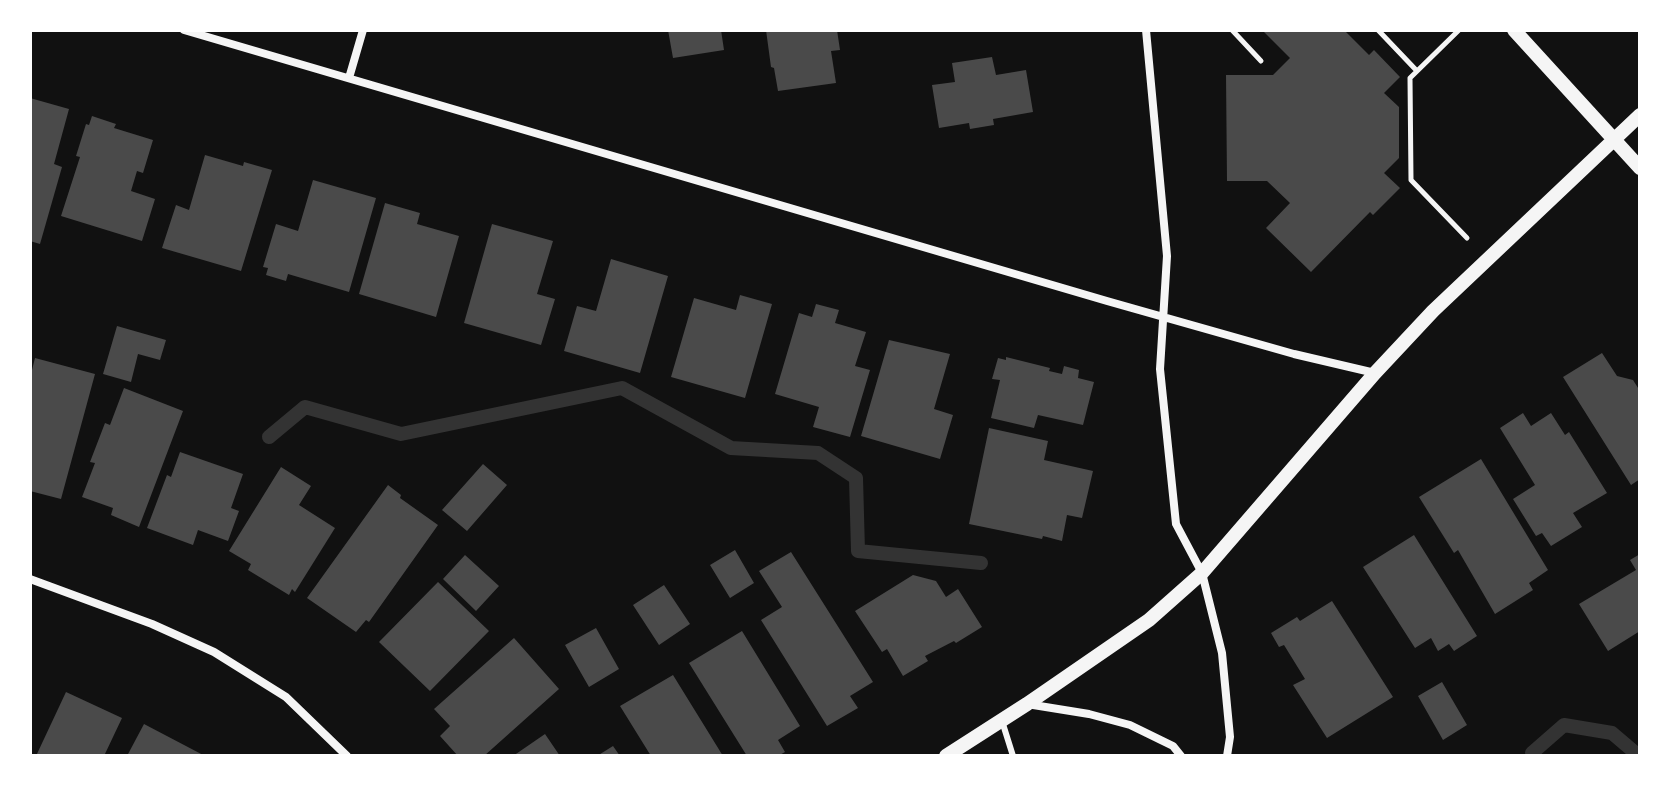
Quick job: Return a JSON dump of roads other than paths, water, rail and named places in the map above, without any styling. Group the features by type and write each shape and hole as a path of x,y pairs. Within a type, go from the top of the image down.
{"street":[{"path":"184,30 1163,317 1375,373"},
{"path":"349,78 363,30"},
{"path":"1146,30 1167,256 1160,369 1176,524 1202,573 1222,653 1230,737 1227,756"},
{"path":"1514,30 1640,168"},
{"path":"946,756 1149,620 1202,573 1375,373 1433,311 1640,115"},
{"path":"30,579 152,624 214,652 286,697 347,756"},
{"path":"1027,704 1089,714 1130,725 1173,746 1181,756"}],"lane":[{"path":"1001,720 1013,756"}],"waterway":[{"path":"269,437 305,407 401,434 622,388 731,448 818,453 856,478 858,551 981,563"},
{"path":"1532,753 1564,725 1612,733 1639,756"}]}
